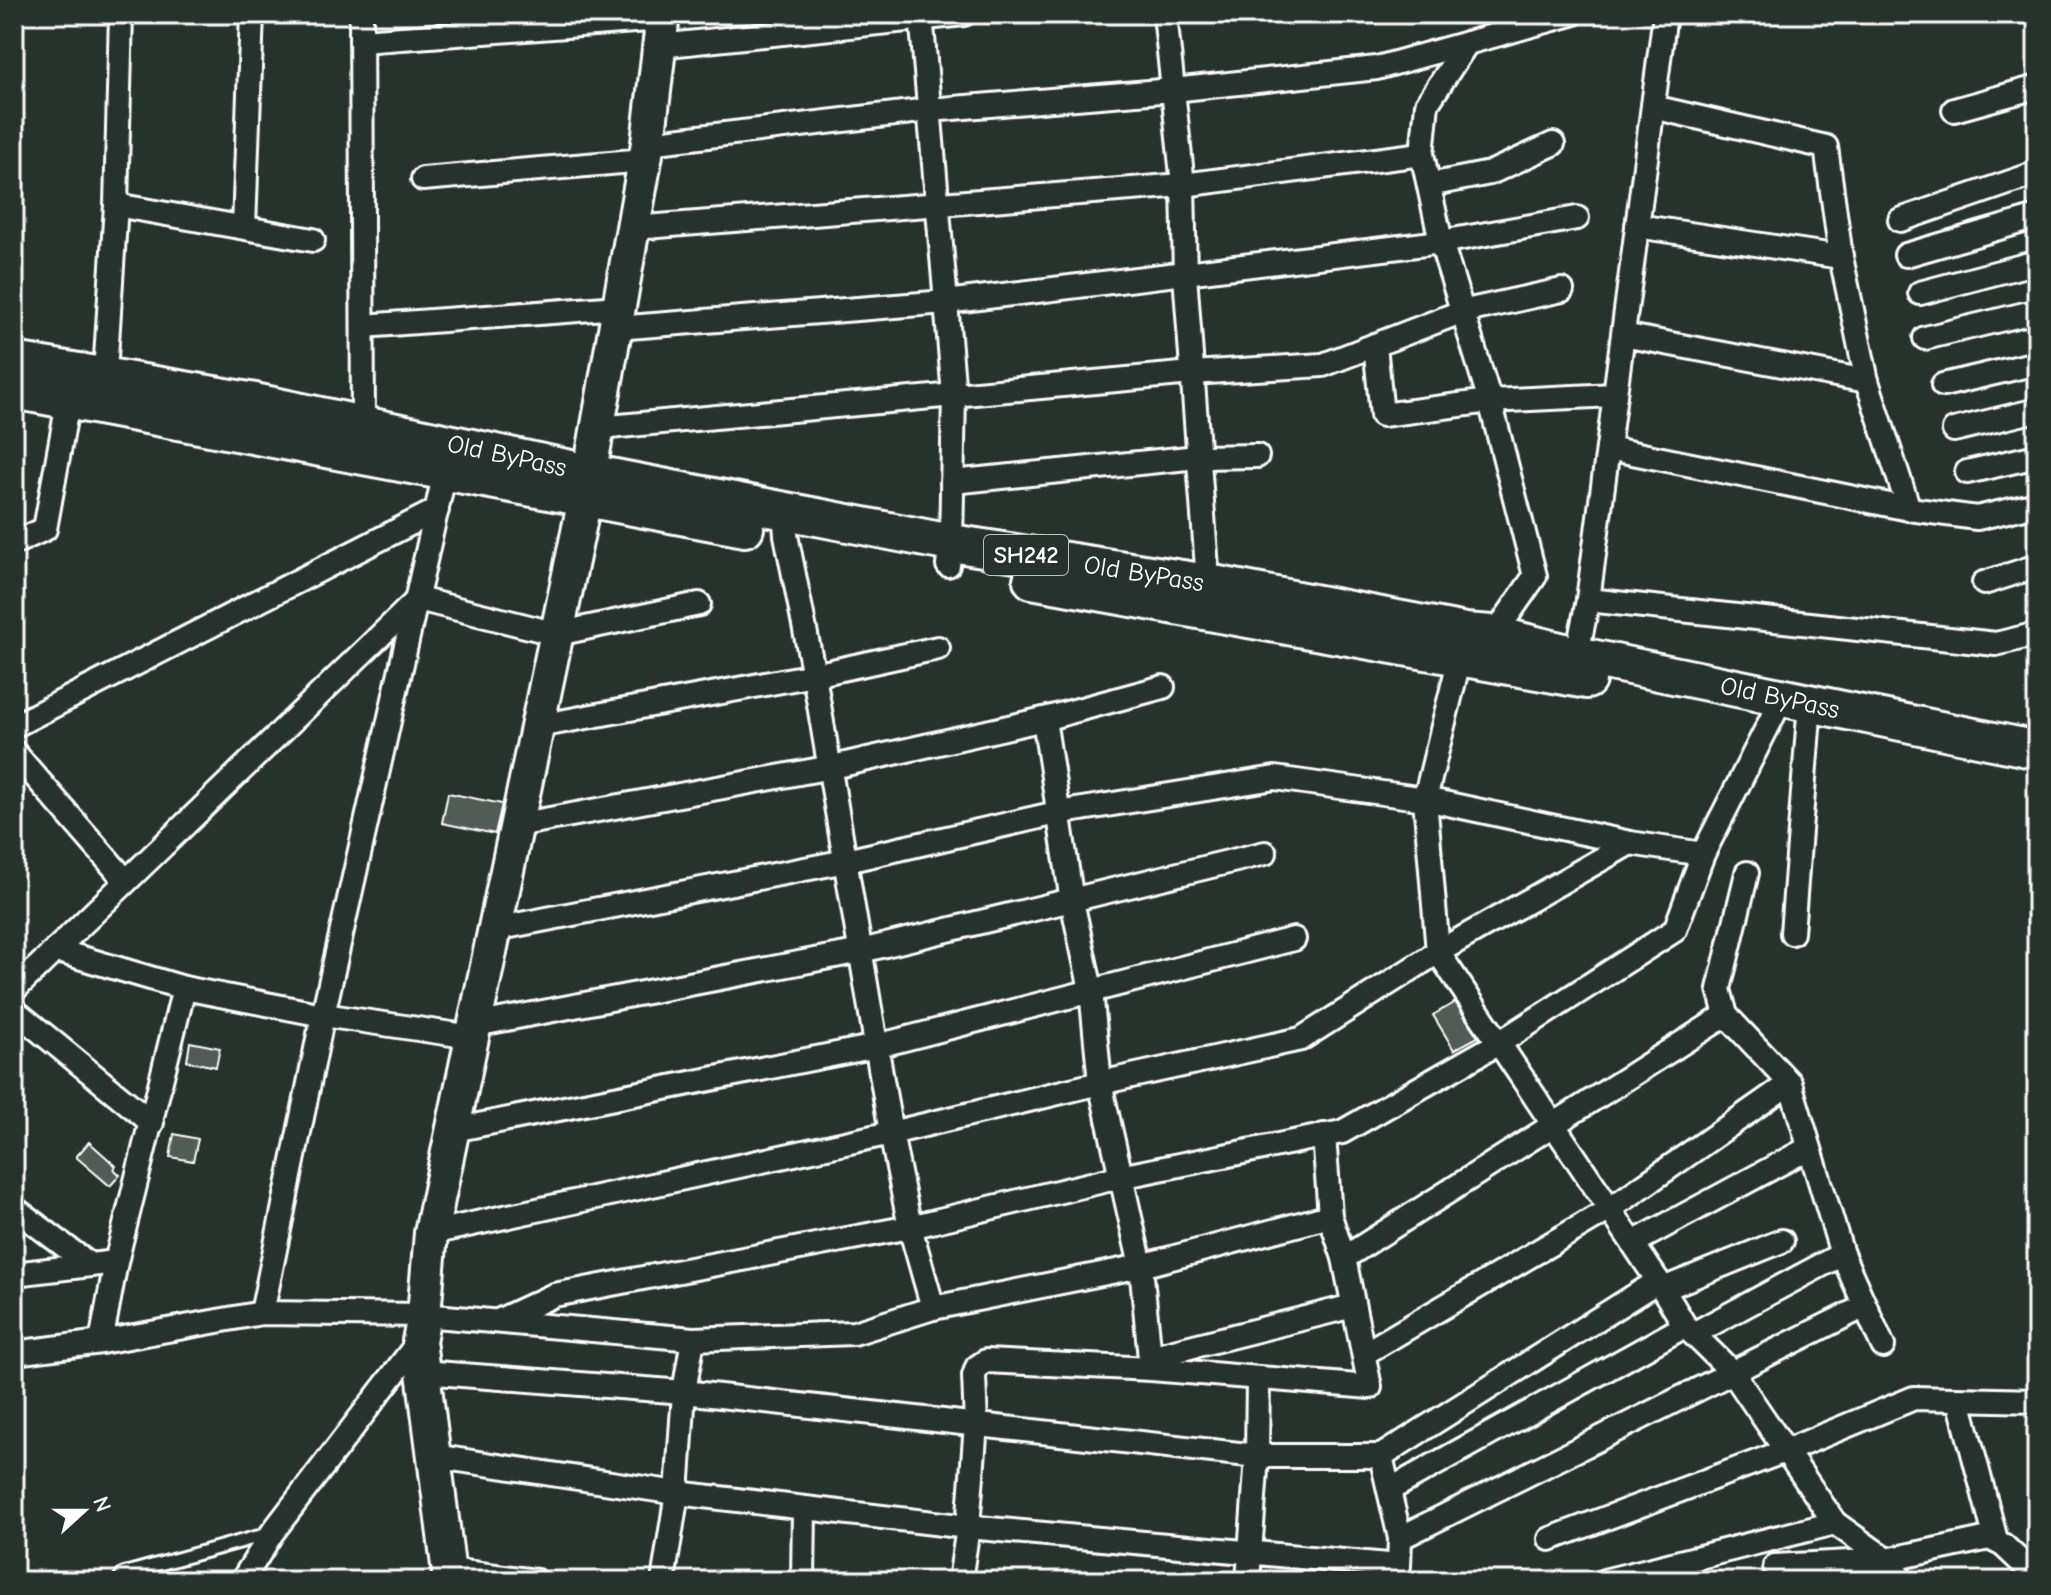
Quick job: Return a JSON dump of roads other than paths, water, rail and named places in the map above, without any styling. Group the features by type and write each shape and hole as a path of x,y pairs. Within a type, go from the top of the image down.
{"main road":[{"path":"449,1576 422,1343 431,1233 588,486 646,152 661,26"},
{"name":"Old ByPass","path":"14,361 88,389 445,472 588,486"},
{"name":"Old ByPass","path":"14,390 88,389 255,402 363,425 588,486 949,554 1474,646 1793,709 2037,750"},
{"name":"Old ByPass","path":"1793,709 2037,765"}],"street":[{"path":"14,543 45,529 88,389 116,205 121,14"},
{"path":"244,227 252,14"},
{"path":"361,14 363,425"},
{"path":"361,41 964,14"},
{"path":"1165,14 1183,185 1185,275 1209,598"},
{"path":"423,179 646,152 929,110 1173,90 1377,68 1572,14"},
{"path":"1574,666 1588,600 1666,14 1653,14"},
{"path":"921,16 954,395 949,554"},
{"path":"1467,43 1427,104 1422,154 1441,242 1490,401 1535,576 1474,646 1425,799 1438,952 1689,1330 1733,1373 1835,1523 1887,1560 1902,1581"},
{"path":"1954,110 2037,87"},
{"path":"1653,107 1826,147 1841,257 1867,381 1909,509"},
{"path":"1429,185 1490,173 1553,144"},
{"path":"633,228 1183,185 1422,154"},
{"path":"1900,220 2037,173"},
{"path":"116,205 313,240"},
{"path":"1906,255 2037,217"},
{"path":"363,326 617,318 946,302 1441,242 1577,218"},
{"path":"1637,226 1841,257"},
{"path":"1920,293 2037,262"},
{"path":"598,428 1192,373 1323,365 1461,312 1562,290"},
{"path":"1925,338 2037,311"},
{"path":"1623,335 1867,381"},
{"path":"1375,345 1382,415 1490,401 1615,395"},
{"path":"1943,385 2037,363"},
{"path":"1954,430 2037,410"},
{"path":"1608,448 1909,509 1977,518 2037,504"},
{"path":"952,482 1198,457 1257,456"},
{"path":"1967,472 2037,456"},
{"path":"262,1313 323,1015 445,472"},
{"path":"14,726 437,510"},
{"path":"785,523 814,675 891,1133 910,1227 933,1308"},
{"path":"1984,583 2037,566"},
{"path":"418,599 557,634 699,604"},
{"path":"19,976 55,950 418,599"},
{"path":"1588,600 1996,644 2037,634"},
{"path":"538,726 814,675 938,648"},
{"path":"517,825 829,768 1044,719 1163,687"},
{"path":"242,1581 272,1533 422,1343 498,1321 554,1295 910,1227 1120,1177 1342,1132 1499,1043 1675,930 1703,854 1793,709"},
{"path":"1792,933 1793,709"},
{"path":"1044,719 1072,901 1091,990 1100,1083 1141,1266 1150,1363"},
{"path":"14,752 126,881"},
{"path":"495,929 846,861 1057,813 1275,778 1425,799 1630,843 1703,854"},
{"path":"431,1233 891,1133 1301,1039 1438,952 1630,843"},
{"path":"55,950 184,988 323,1015 474,1031 861,951 1265,853"},
{"path":"1747,873 1719,989 1726,1015 1790,1083 1842,1254 1883,1346"},
{"path":"453,1130 877,1046 1294,939"},
{"path":"101,1342 116,1262 184,988"},
{"path":"14,1010 152,1123"},
{"path":"1344,1258 1726,1015"},
{"path":"1365,1353 1610,1209 1790,1083"},
{"path":"960,1581 968,1527 976,1424 974,1376 977,1367 986,1361 1150,1363 1258,1380 1370,1387 1344,1258 1330,1216 1324,1135"},
{"path":"1633,1243 1809,1148"},
{"path":"14,1208 90,1265"},
{"path":"498,1321 693,1339 854,1333 933,1308 1141,1266 1330,1216"},
{"path":"14,1353 101,1342 262,1313 684,1392 1257,1456 1381,1456 1660,1285 1782,1241"},
{"path":"1389,1490 1689,1330 1842,1254"},
{"path":"14,1274 116,1262"},
{"path":"1150,1363 1353,1306"},
{"path":"1400,1538 1865,1306"},
{"path":"663,1581 677,1493 684,1392 693,1339"},
{"path":"1248,1581 1257,1456 1258,1380"},
{"path":"1550,1539 1788,1450 1914,1398 2037,1401"},
{"path":"1959,1400 1996,1540 2037,1577"},
{"path":"433,1456 677,1493 968,1527 1399,1566 1400,1538 1381,1456"},
{"path":"803,1581 804,1508"},
{"path":"1604,1581 1835,1523"},
{"path":"1775,1566 1887,1560 1981,1538 1996,1540"},
{"path":"449,1576 536,1581"}],"lane":[{"path":"118,1581 123,1574 272,1533"}]}
